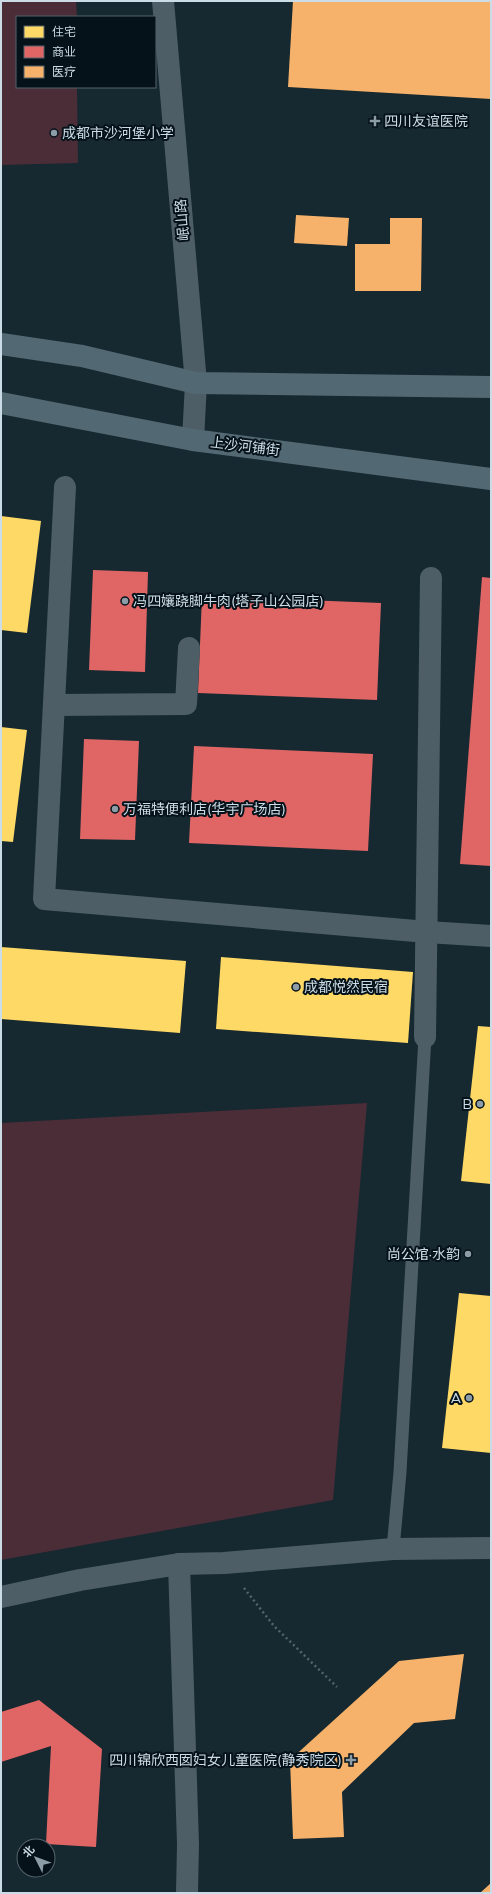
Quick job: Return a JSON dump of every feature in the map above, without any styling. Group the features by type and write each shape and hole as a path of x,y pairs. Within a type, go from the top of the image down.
{"main road":[{"path":"1,344 82,356 196,383 491,387"},
{"name":"上沙河铺街","path":"1,403 193,440 491,479"}],"street":[{"name":"岷山路","path":"163,1 196,383 193,440"},
{"path":"65,487 44,899 426,932 491,936"},
{"path":"425,1037 431,578"},
{"path":"54,705 186,704 189,648"},
{"path":"1,1597 80,1580 178,1564 224,1563 393,1549 491,1548"},
{"path":"178,1564 188,1836 187,1893"}],"lane":[{"path":"393,1549 401,1464 425,1037"}],"path":[{"path":"224,1563 274,1626 336,1687"}],"shaded area":[{"path":"1,1 76,1 77,16 16,16 16,88 77,88 78,163 1,165"},
{"path":"367,1103 333,1500 1,1560 1,1123"}],"building: 住宅":[{"path":"1,516 41,521 27,633 1,630"},
{"path":"1,727 27,730 13,842 1,841"},
{"path":"1,947 186,961 180,1033 1,1019"},
{"path":"221,957 413,972 408,1043 216,1029"},
{"name":"B","path":"478,1026 491,1027 491,1184 461,1181"},
{"name":"A","path":"459,1293 491,1296 491,1453 442,1448"}],"building: 商业":[{"path":"93,570 148,572 145,672 89,670"},
{"path":"482,577 491,578 491,866 460,864"},
{"path":"202,596 381,603 377,700 198,693"},
{"path":"84,739 139,741 135,840 80,839"},
{"path":"194,746 373,754 368,851 189,843"},
{"path":"39,1700 102,1749 96,1847 56,1845 56,1838 46,1838 51,1746 1,1762 1,1712"}],"building: 医疗":[{"path":"293,1 491,1 491,99 288,87"},
{"path":"296,215 349,218 347,246 294,243"},
{"path":"390,218 422,218 421,291 355,291 355,244 390,244"},
{"path":"464,1654 455,1719 414,1723 342,1792 344,1837 293,1839 290,1760 399,1661"},
{"path":"491,1883 491,1893 480,1893"}],"place":[{"name":"四川友谊医院","path":"375,121"},
{"name":"成都市沙河堡小学","path":"54,133"},
{"name":"冯四孃跷脚牛肉(塔子山公园店)","path":"125,601"},
{"name":"万福特便利店(华宇广场店)","path":"115,809"},
{"name":"成都悦然民宿","path":"296,987"},
{"name":"B","path":"480,1104"},
{"name":"尚公馆·水韵","path":"468,1254"},
{"name":"A","path":"469,1398"},
{"name":"四川锦欣西囡妇女儿童医院(静秀院区)","path":"351,1760"}]}
